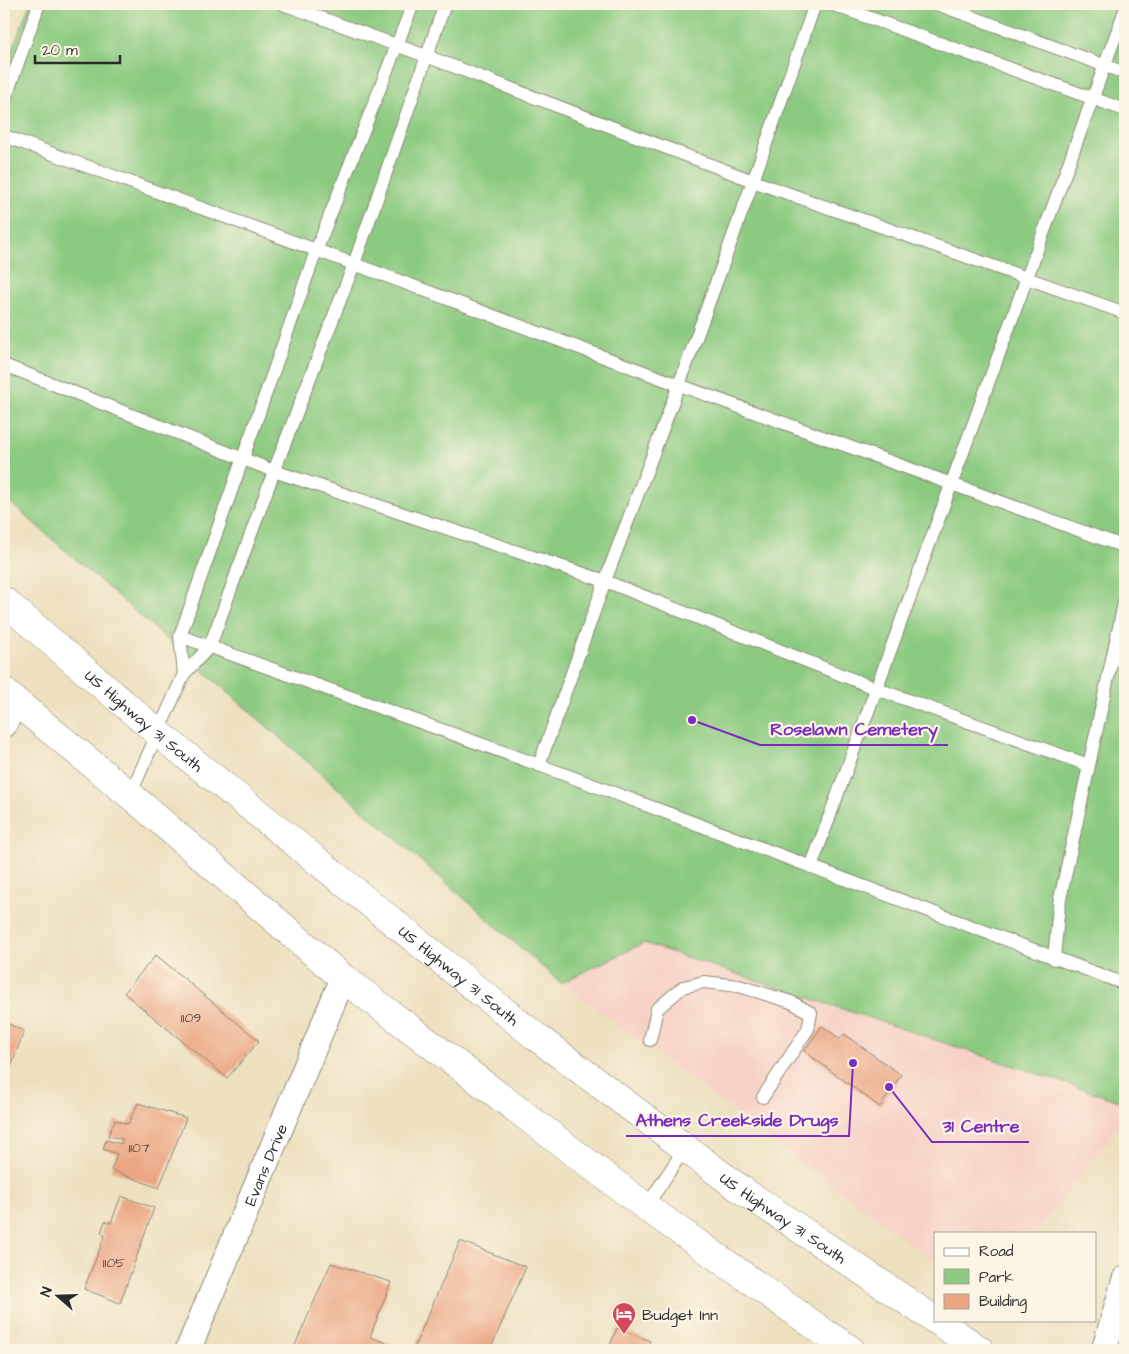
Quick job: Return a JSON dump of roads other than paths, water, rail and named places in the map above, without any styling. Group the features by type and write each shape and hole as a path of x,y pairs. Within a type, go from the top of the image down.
{"main road":[{"name":"US Highway 31 South","path":"4,601 158,733 535,1036 739,1188 934,1319"},
{"path":"8,706 130,795 344,978 646,1208 852,1350"},
{"name":"US Highway 31 South","path":"939,1322 980,1350"}],"street":[{"name":"Evans Drive","path":"188,1350 344,978"},
{"path":"1104,1350 1125,1279"}],"lane":[{"path":"4,102 38,4"},
{"path":"284,4 753,181 1125,313"},
{"path":"184,674 180,636 316,250 412,4"},
{"path":"130,795 184,674 210,646 274,471 354,264 445,4"},
{"path":"539,765 604,581 679,386 815,4"},
{"path":"831,4 1125,110"},
{"path":"937,4 1125,73"},
{"path":"812,867 1125,10"},
{"path":"4,136 354,264 679,386 1125,547"},
{"path":"4,365 274,471 604,581 877,689 1088,765"},
{"path":"1054,959 1059,904 1125,599"},
{"path":"180,636 539,765 1125,984"},
{"path":"650,1040 657,1009 683,987 704,982 739,986 791,1002 811,1013 808,1029 763,1096"},
{"path":"646,1208 685,1148"}],"place":[{"name":"Roselawn Cemetery","path":"692,720"},
{"name":"Athens Creekside Drugs","path":"853,1063"},
{"name":"31 Centre","path":"889,1087"},
{"name":"Budget Inn","path":"624,1335"}]}
